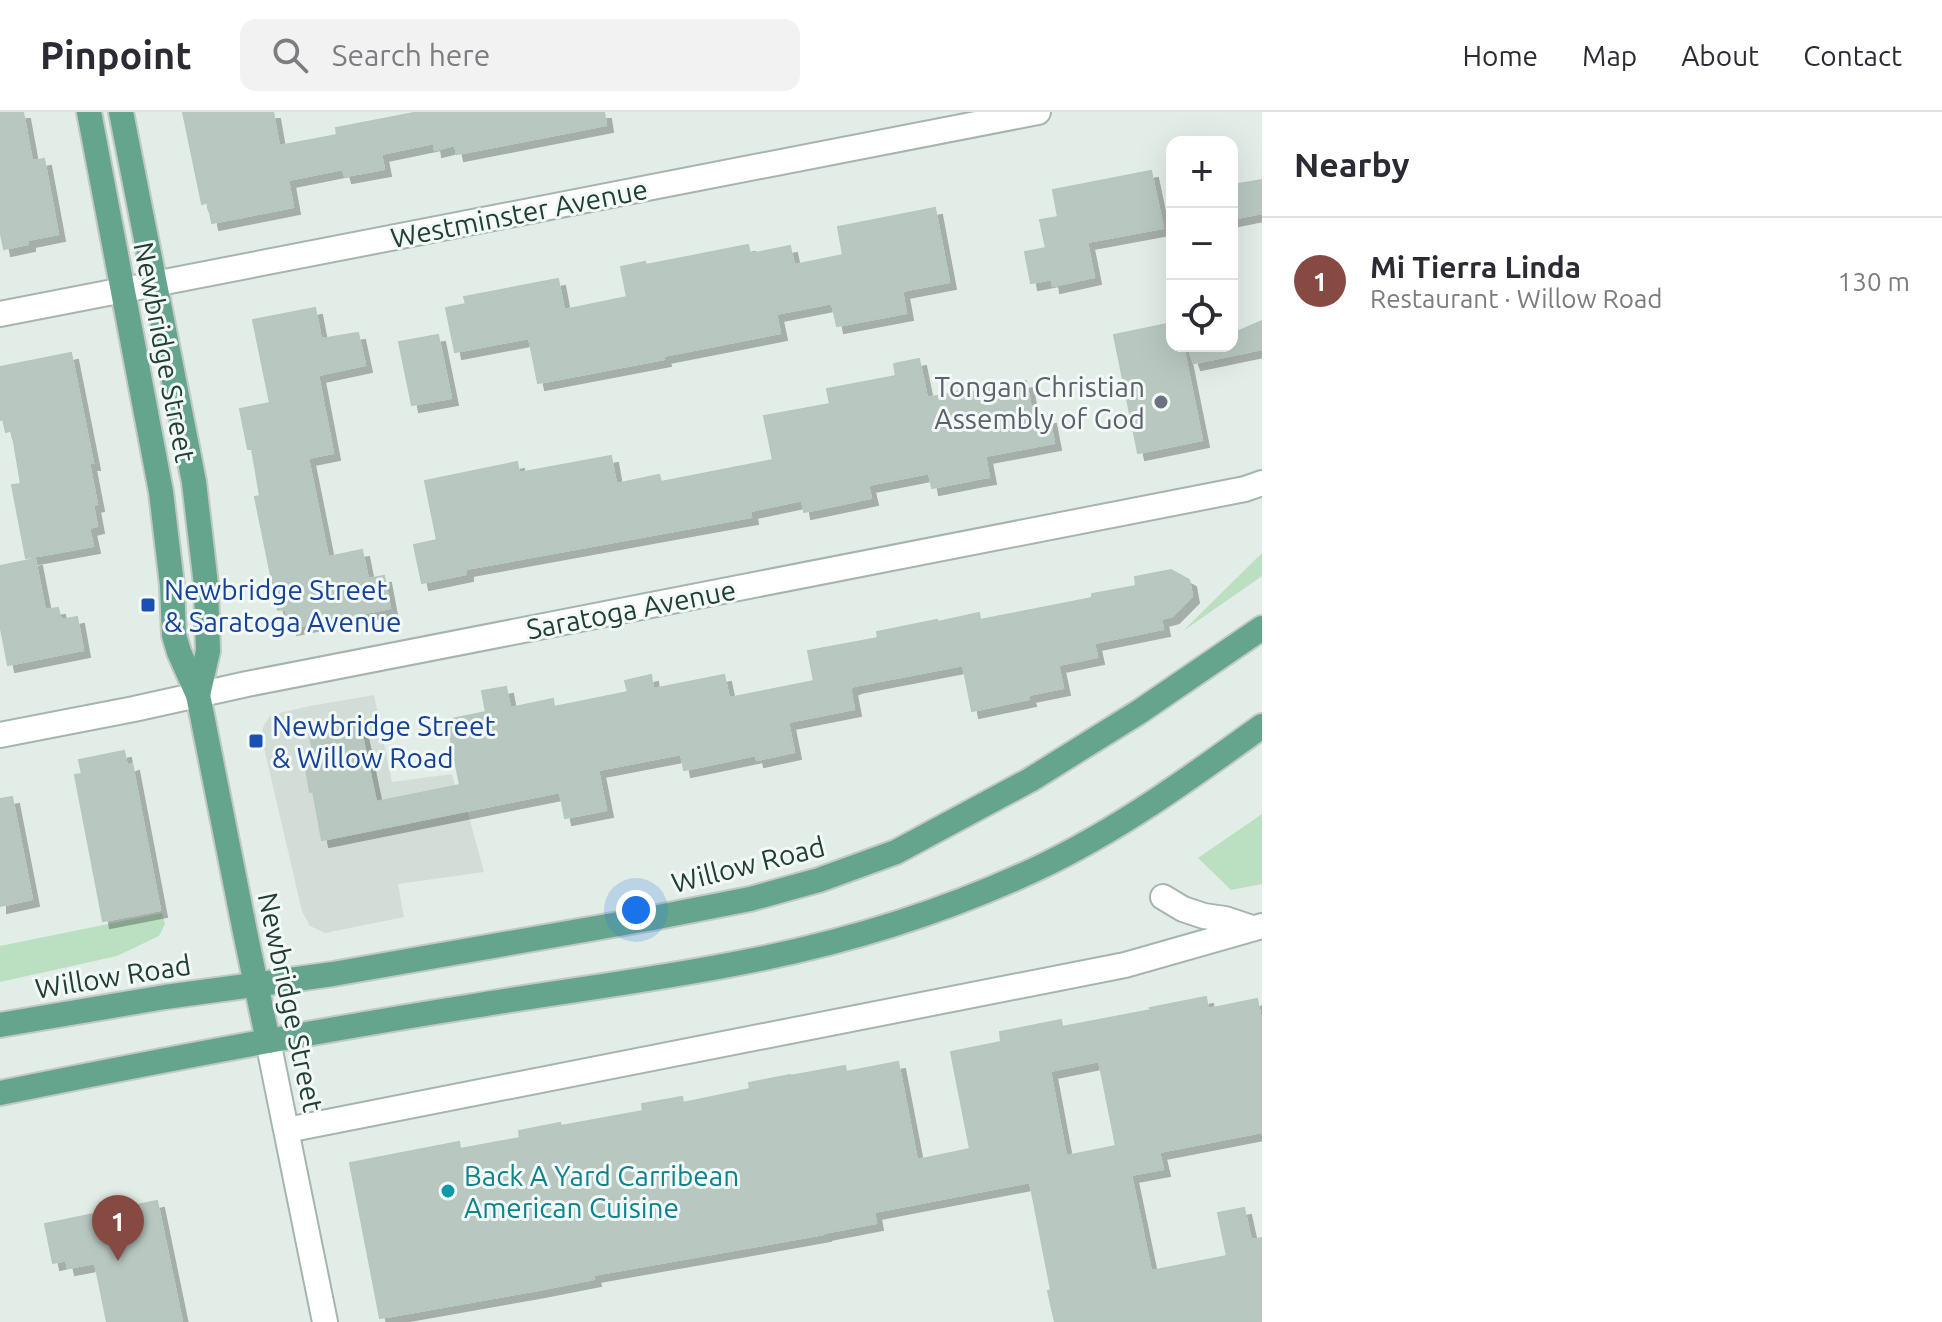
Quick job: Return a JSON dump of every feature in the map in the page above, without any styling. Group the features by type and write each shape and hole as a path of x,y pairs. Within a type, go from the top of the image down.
{"main road":[{"name":"Newbridge Street","path":"89,112 163,507 174,635 198,695 268,1041"},
{"name":"Newbridge Street","path":"121,112 194,482 201,535 208,651 198,695"},
{"name":"Willow Road","path":"0,1025 94,1008 333,974 653,918 750,899 819,880 896,852 1030,780 1139,712 1262,628"},
{"path":"0,1093 190,1054 364,1023 745,962 842,939 912,918 1036,869 1095,839 1160,798 1262,726"}],"street":[{"name":"Westminster Avenue","path":"0,314 1038,112"},
{"name":"Saratoga Avenue","path":"0,735 1245,489 1262,483"},
{"path":"1163,897 1183,909 1204,916 1257,927"},
{"path":"287,1130 1125,965 1257,927"},
{"name":"Newbridge Street","path":"268,1041 325,1322"}],"shaded area":[{"path":"374,695 392,782 452,774 461,808 468,813 484,872 398,884 404,917 325,933 310,926 302,911 261,735 271,715"}],"green space":[{"path":"1262,553 1262,576 1183,631"},
{"path":"1262,814 1262,884 1231,890 1198,858"},
{"path":"162,913 165,924 159,936 117,956 0,982 0,946"}],"building":[{"path":"0,112 23,112 32,161 44,159 58,234 4,249 0,229"},
{"path":"183,112 273,112 279,146 337,135 336,128 419,112 604,112 606,125 457,154 455,145 435,150 434,143 381,154 384,169 345,176 343,169 288,180 293,207 212,223 208,202 202,204"},
{"path":"1151,171 1163,228 1087,242 1094,277 1053,286 1052,279 1031,283 1025,252 1046,248 1040,220 1058,217 1053,190"},
{"path":"1262,180 1262,213 1238,218 1238,184"},
{"path":"935,208 949,282 902,291 906,313 837,326 832,303 776,314 780,333 538,383 529,338 455,352 446,308 466,304 464,297 558,279 564,310 627,297 621,267 748,245 750,254 790,246 794,265 843,255 838,227"},
{"path":"315,308 321,339 358,333 365,365 318,375 333,453 308,458 328,557 362,550 368,579 384,576 390,608 290,628 286,609 278,610 255,497 260,496 252,449 248,449 240,409 270,403 253,320"},
{"path":"1262,321 1262,349 1194,363 1190,352 1238,352 1238,331"},
{"name":"Tongan Christian Assembly of God","path":"1166,324 1166,352 1184,352 1202,440 1138,453 1114,335"},
{"path":"438,335 451,398 412,405 399,342"},
{"path":"71,353 93,463 89,463 97,504 93,505 97,526 89,528 93,546 26,558 12,485 21,484 12,430 6,432 3,419 0,420 0,367"},
{"path":"919,359 927,398 1026,381 1033,420 1049,417 1054,443 985,456 989,477 932,488 929,473 868,485 871,498 804,512 802,500 750,511 751,517 466,569 466,574 422,583 414,545 437,540 425,481 517,462 519,473 611,456 616,484 659,475 661,482 773,460 764,416 830,404 827,389 896,376 894,364"},
{"path":"35,559 45,610 58,608 61,620 77,617 83,650 8,665 0,624 0,566"},
{"path":"1171,570 1189,580 1192,596 1172,616 1161,619 1163,629 1094,643 1097,657 1058,665 1063,688 1028,695 1029,699 972,711 963,665 854,686 850,688 854,709 788,722 794,752 757,760 756,755 684,770 681,754 598,770 606,810 565,818 560,792 322,840 305,763 315,761 309,731 359,721 376,802 460,785 447,720 486,712 482,691 506,687 510,708 553,699 554,707 628,692 625,681 651,675 653,689 724,675 729,698 814,681 808,651 878,638 877,632 937,620 979,613 980,620 1092,598 1092,594 1136,586 1135,577"},
{"path":"124,751 127,766 132,764 160,910 103,921 75,775 82,774 79,760"},
{"path":"12,797 32,899 0,906 0,799"},
{"path":"1206,997 1208,1009 1257,999 1262,1024 1262,1132 1159,1152 1163,1169 1131,1175 1151,1271 1227,1256 1218,1213 1244,1208 1251,1240 1262,1238 1262,1322 1055,1322 1030,1182 874,1212 876,1223 824,1234 593,1275 594,1279 380,1318 350,1163 459,1142 460,1149 520,1138 519,1131 643,1111 642,1104 682,1097 683,1103 750,1089 749,1083 790,1075 845,1066 846,1072 898,1062 917,1160 970,1149 951,1052 1001,1042 1000,1032 1061,1020 1062,1027","holes":["1099,1061 1116,1146 1066,1156 1050,1071"]},
{"path":"157,1201 182,1322 107,1322 95,1263 68,1268 66,1260 53,1263 45,1224"}],"place":[{"name":"Tongan Christian Assembly of God","path":"1161,402"},
{"name":"Newbridge Street & Saratoga Avenue","path":"148,605"},
{"name":"Newbridge Street & Willow Road","path":"256,741"},
{"name":"Back A Yard Carribean American Cuisine","path":"448,1191"},
{"name":"Mi Tierra Linda","path":"118,1261"}]}
